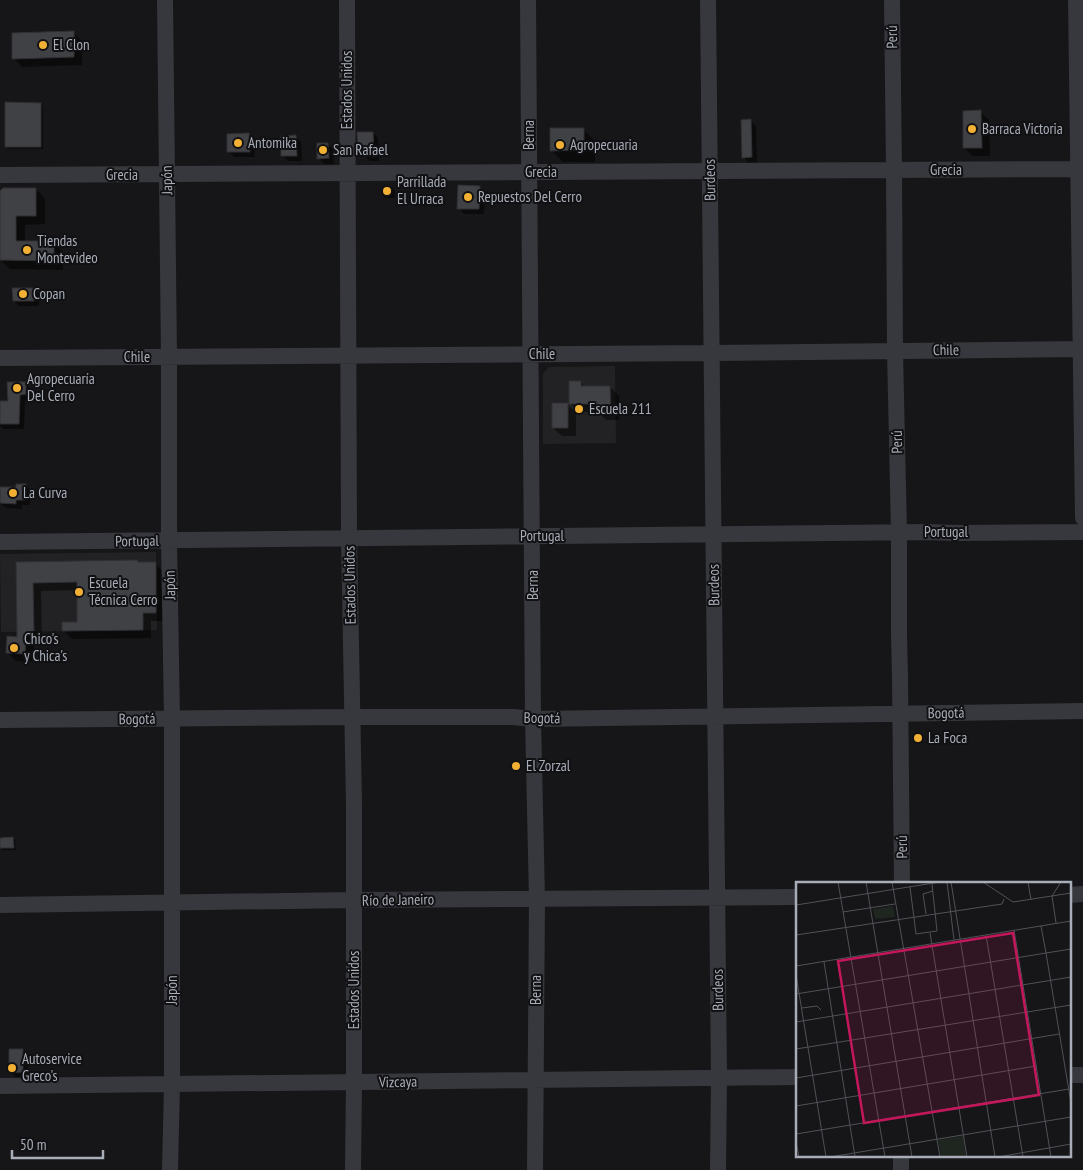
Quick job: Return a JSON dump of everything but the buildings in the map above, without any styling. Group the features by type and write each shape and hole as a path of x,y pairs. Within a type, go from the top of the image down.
{"street":[{"name":"Japón","path":"165,0 172,719 172,1084 170,1170"},
{"name":"Estados Unidos","path":"347,0 349,538 354,804 353,1170"},
{"name":"Berna","path":"528,0 533,719 537,898 534,1170"},
{"name":"Burdeos","path":"708,0 719,1078 718,1170"},
{"name":"Perú","path":"892,0 902,882"},
{"path":"1076,0 1081,169 1083,518"},
{"name":"Grecia","path":"0,175 1081,169"},
{"name":"Chile","path":"0,358 1082,349"},
{"name":"Portugal","path":"0,542 1083,532"},
{"name":"Bogotá","path":"0,720 352,717 513,717 533,719 1083,711"},
{"path":"1070,895 1083,894"},
{"name":"Río de Janeiro","path":"0,905 537,898 796,897"},
{"path":"1070,1075 1083,1075"},
{"name":"Vizcaya","path":"0,1086 796,1077"}],"shaded area":[{"name":"Escuela 211","path":"615,366 616,443 543,444 543,374 549,367"},
{"name":"Escuela Técnica Cerro","path":"156,552 157,630 1,632 0,554"}],"place":[{"name":"El Clon","path":"43,45"},
{"name":"Barraca Victoria","path":"972,129"},
{"name":"Antomika","path":"238,143"},
{"name":"Agropecuaria","path":"560,145"},
{"name":"San Rafael","path":"323,150"},
{"name":"Parrillada El Urraca","path":"387,191"},
{"name":"Repuestos Del Cerro","path":"468,197"},
{"name":"Tiendas Montevideo","path":"27,250"},
{"name":"Copan","path":"23,294"},
{"name":"Agropecuaría Del Cerro","path":"17,388"},
{"name":"Escuela 211","path":"579,409"},
{"name":"La Curva","path":"13,493"},
{"name":"Escuela Técnica Cerro","path":"79,592"},
{"name":"Chico's y Chica's","path":"14,648"},
{"name":"La Foca","path":"918,738"},
{"name":"El Zorzal","path":"516,766"},
{"name":"Autoservice Greco's","path":"12,1068"}]}
